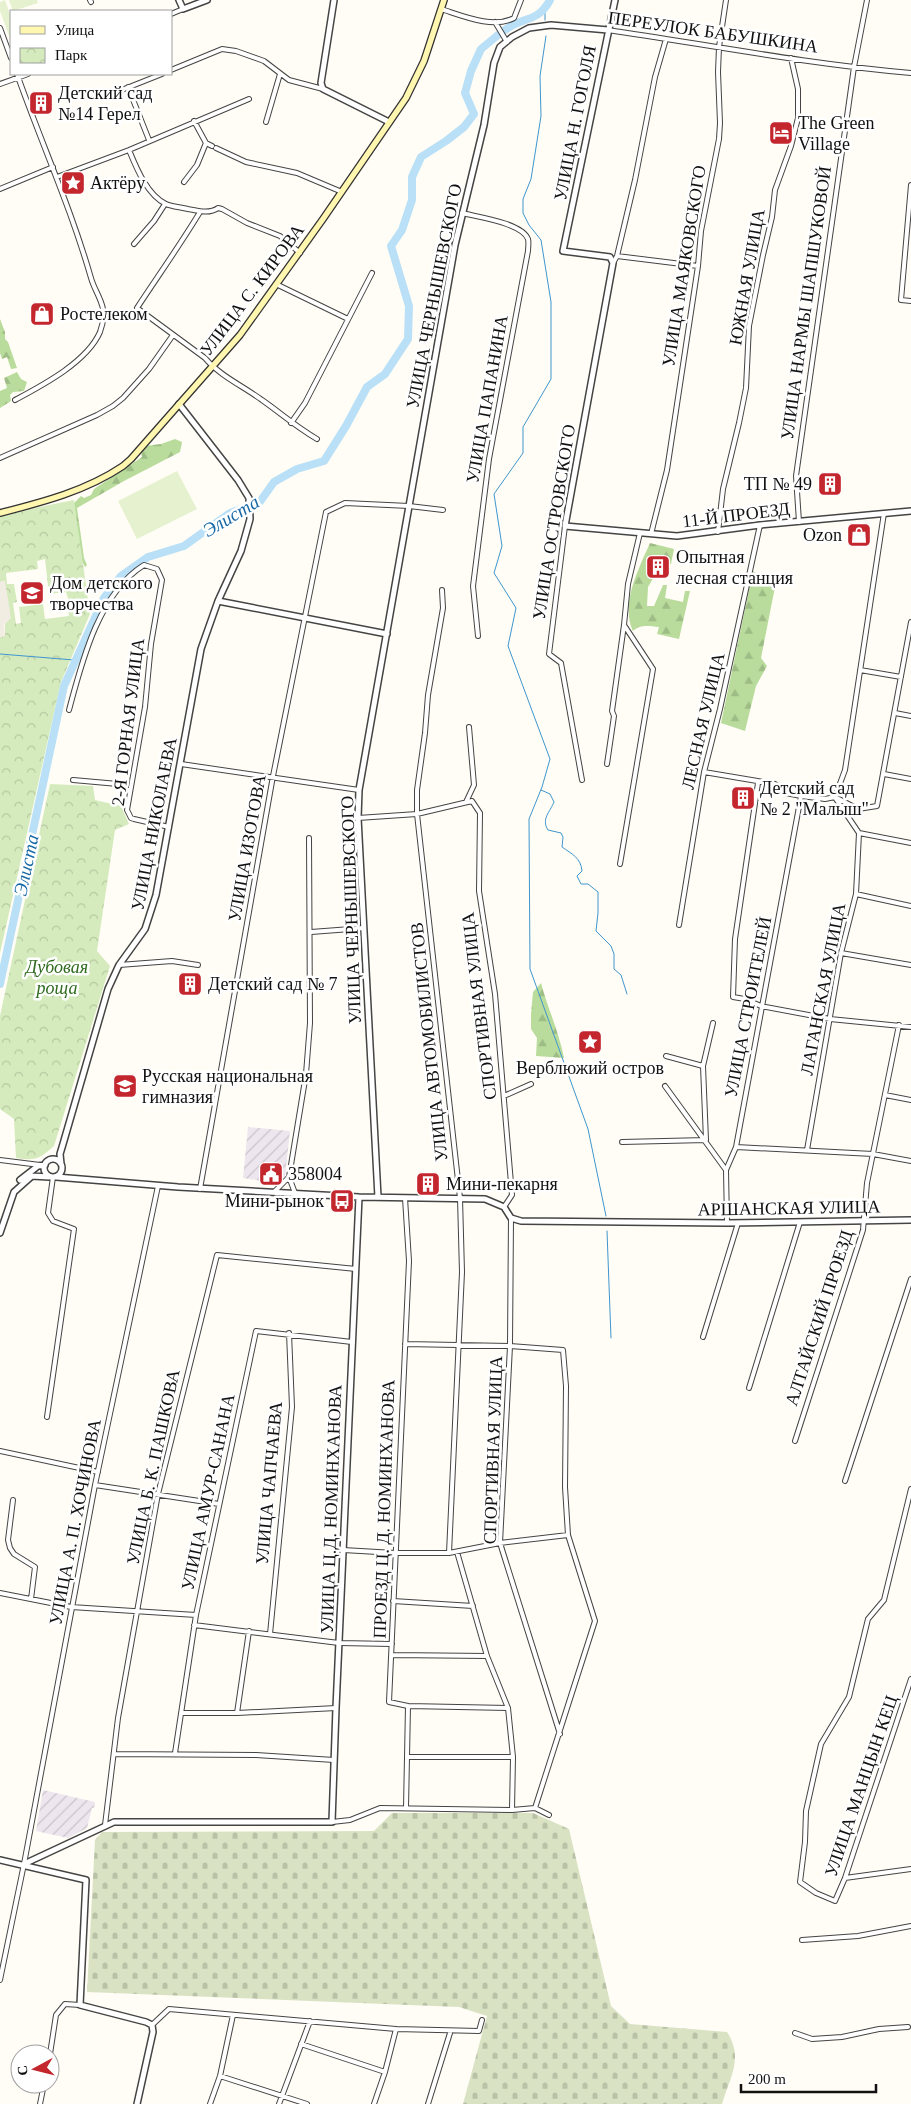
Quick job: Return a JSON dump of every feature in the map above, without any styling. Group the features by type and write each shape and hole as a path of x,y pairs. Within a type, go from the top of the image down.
{"main road":[{"name":"УЛИЦА С. КИРОВА","path":"0,513 70,493 115,471 132,459 213,367 278,285 416,81 444,0"}],"street":[{"path":"179,0 183,10"},
{"path":"172,14 207,0"},
{"path":"323,89 321,83 334,0"},
{"path":"441,9 470,18 495,22 514,18 522,0"},
{"name":"УЛИЦА Н. ГОГОЛЯ","path":"613,263 610,257 563,251 615,0"},
{"name":"УЛИЦА МАЯКОВСКОГО","path":"651,534 667,470 698,266 707,193 715,166 720,123 719,47 726,0"},
{"name":"УЛИЦА НАРМЫ ШАПШУКОВОЙ","path":"799,522 796,476 854,67 867,0"},
{"path":"495,22 507,42"},
{"name":"ПЕРЕУЛОК БАБУШКИНА","path":"494,63 500,48 507,42 529,28 552,25 608,30 854,67 911,73"},
{"path":"0,28 10,55"},
{"name":"УЛИЦА ОСТРОВСКОГО","path":"582,780 561,663 548,654 565,526 613,263 617,256 635,180 655,77 666,39"},
{"path":"172,70 222,49 229,50 264,61 289,80 323,89 369,110 389,122"},
{"name":"ЮЖНАЯ УЛИЦА","path":"718,532 723,489 740,423 746,388 749,326 762,255 772,217 775,190 791,146 798,118 798,89 791,58"},
{"name":"УЛИЦА ЧЕРНЫШЕВСКОГО","path":"378,1197 358,818 359,790 454,245 484,125 494,63"},
{"path":"266,122 280,74"},
{"path":"0,84 18,75 80,241 92,282 102,306 103,319 95,340 74,362 51,379 15,400"},
{"path":"109,95 159,75"},
{"path":"128,87 149,140"},
{"path":"57,177 129,150 250,99"},
{"path":"194,121 206,143 214,147 246,162 297,173 342,192"},
{"path":"184,182 197,165 206,143"},
{"path":"129,150 150,190 165,204 200,212 214,211 218,208 247,223 280,236 300,253"},
{"path":"0,188 53,167"},
{"path":"911,185 900,300 911,301"},
{"path":"134,244 154,222 165,204"},
{"path":"200,212 176,253 168,260 137,308 205,358 213,367 261,399 291,423 317,438"},
{"name":"УЛИЦА ПАПАНИНА","path":"462,213 521,230 528,239 528,252 489,459 473,586 478,636"},
{"path":"617,256 698,266"},
{"path":"291,423 305,403 372,273"},
{"path":"278,285 348,319"},
{"path":"0,458 113,406 123,398 150,368 173,336"},
{"name":"УЛИЦА НИКОЛАЕВА","path":"62,1165 60,1154 108,989 119,965 145,929 149,920 156,895 201,649 218,601 242,551 250,519 249,498 238,480 179,404"},
{"name":"УЛИЦА ИЗОТОВА","path":"200,1189 273,776 326,512 345,503 409,506"},
{"path":"409,506 443,510"},
{"name":"11-Й ПРОЕЗД","path":"565,526 677,536 760,525 911,511"},
{"path":"835,797 845,770 884,513"},
{"name":"ЛЕСНАЯ УЛИЦА","path":"679,925 704,772 720,709 760,525"},
{"path":"607,764 628,584 640,533"},
{"name":"2-Я ГОРНАЯ УЛИЦА","path":"69,710 79,673 103,611 122,582 144,565 157,568 162,580 151,644 145,707 127,810 131,818 169,827"},
{"name":"УЛИЦА АВТОМОБИЛИСТОВ","path":"442,590 443,608 428,695 425,733 416,790 417,814 460,1198 462,1272 449,1553"},
{"path":"218,601 386,634"},
{"path":"704,772 758,783 774,784 786,793 800,796 825,799 835,797 858,809 877,806 911,622"},
{"path":"620,864 652,669 624,625"},
{"path":"905,656 911,657"},
{"path":"860,670 902,677"},
{"path":"895,713 911,716"},
{"path":"358,818 417,814 466,802 474,785 468,727"},
{"path":"180,764 359,790"},
{"path":"884,774 911,779"},
{"path":"73,780 118,784 129,791"},
{"path":"758,783 735,939 733,997 761,1006 830,1019 911,1027"},
{"name":"УЛИЦА СТРОИТЕЛЕЙ","path":"727,1224 726,1170 736,1147 800,796"},
{"path":"835,797 859,833 911,843"},
{"name":"СПОРТИВНАЯ УЛИЦА","path":"466,802 472,800 480,813 479,891 495,994 512,1195 504,1207"},
{"name":"ЛАГАНСКАЯ УЛИЦА","path":"806,1150 841,952 856,894 859,833"},
{"path":"295,1193 289,1177 306,1074 310,1023 309,838"},
{"path":"856,894 911,906"},
{"path":"310,932 364,928"},
{"path":"841,952 911,965"},
{"path":"119,965 172,962 198,964"},
{"path":"706,1140 703,1066 713,1024"},
{"name":"АЛТАЙСКИЙ ПРОЕЗД","path":"794,1441 863,1230 873,1154 899,1025"},
{"path":"666,1056 703,1066"},
{"path":"504,1096 531,1084"},
{"path":"665,1086 726,1170"},
{"path":"885,1095 911,1100"},
{"path":"622,1142 706,1140"},
{"path":"53,1177 44,1170 47,1163 63,1144"},
{"path":"736,1147 873,1154 911,1162"},
{"path":"0,1233 14,1192 27,1174 38,1166 54,1159 75,1178"},
{"path":"0,1160 31,1165 47,1163"},
{"path":"53,1177 60,1174 62,1165"},
{"path":"14,1192 32,1176 200,1189 360,1197 486,1199 504,1207 511,1218"},
{"path":"47,1417 74,1229 53,1221 48,1213 53,1177"},
{"path":"274,1192 289,1177"},
{"name":"УЛИЦА А. П. ХОЧИНОВА","path":"0,1980 24,1864 95,1485 158,1186"},
{"name":"УЛИЦА Ц.Д. НОМИНХАНОВА","path":"332,1822 352,1342 360,1197"},
{"name":"ПРОЕЗД Ц. Д. НОМИНХАНОВА","path":"405,1198 409,1261 390,1702 408,1706"},
{"name":"СПОРТИВНАЯ УЛИЦА","path":"511,1218 510,1346 500,1542 560,1734"},
{"name":"АРШАНСКАЯ УЛИЦА","path":"511,1218 521,1221 727,1224 911,1220"},
{"path":"750,1388 800,1222"},
{"path":"703,1337 738,1223"},
{"name":"УЛИЦА Б. К. ПАШКОВА","path":"105,1825 114,1754 137,1610 158,1494 217,1255 356,1270"},
{"path":"845,1481 911,1279"},
{"name":"УЛИЦА АМУР-САНАНА","path":"175,1753 194,1625 256,1331 289,1333 352,1342"},
{"name":"УЛИЦА ЧАПЧАЕВА","path":"270,1634 292,1407 289,1333"},
{"path":"405,1344 510,1346 563,1350 566,1386 565,1487 568,1535 595,1621 535,1808"},
{"path":"0,1451 98,1472"},
{"path":"95,1485 218,1504"},
{"name":"УЛИЦА МАНЦЫН КЕЦ","path":"911,1489 884,1600 868,1619 849,1697 821,1744 806,1811 805,1842 800,1882 816,1894 835,1901 845,1878 911,1679"},
{"path":"12,1500 8,1540 14,1554 35,1567 31,1598"},
{"path":"343,1550 395,1553 449,1553 500,1542 568,1535"},
{"path":"458,1552 487,1656 508,1708 513,1757 512,1810"},
{"path":"0,1594 31,1598 72,1607 196,1615"},
{"path":"393,1601 473,1606"},
{"path":"194,1625 340,1643 392,1644"},
{"path":"237,1713 248,1631"},
{"path":"392,1655 487,1656"},
{"path":"406,1808 408,1706 508,1708"},
{"path":"182,1713 237,1713 336,1708"},
{"path":"114,1754 175,1753 285,1756 334,1760"},
{"path":"408,1757 513,1757"},
{"path":"24,1864 114,1822 332,1822 350,1820 380,1808 512,1810 535,1808 549,1814"},
{"path":"0,1860 24,1864 86,1880 80,2005"},
{"path":"845,1878 911,1868"},
{"path":"802,1940 858,1936 911,1926"},
{"path":"52,2044 58,2010 65,2004 80,2005 152,2025"},
{"path":"152,2025 170,2009 396,2029 479,2031 482,2020"},
{"path":"210,2104 220,2076 233,2015"},
{"path":"279,2104 310,2021"},
{"path":"137,2104 153,2032 152,2025"},
{"path":"795,2033 812,2039 842,2037 879,2029 908,2027"},
{"path":"374,2104 385,2072 396,2029"},
{"path":"428,2104 450,2033"},
{"path":"301,2044 385,2072"},
{"path":"220,2076 307,2104"}],"shaded area":[{"path":"5,581 11,618 4,625 5,636 0,637 0,582"},
{"path":"248,1127 290,1131 285,1177 263,1176 262,1181 243,1178"},
{"path":"43,1790 95,1802 87,1828 68,1838 36,1831"}],"green space":[{"path":"5,0 10,14 10,38 0,11 0,2"},
{"path":"9,0 37,0 38,3 13,10"},
{"path":"0,319 5,332 5,339 8,342 17,368 11,369 7,357 2,359 0,353"},
{"path":"17,372 21,379 27,382 24,391 13,392 10,395 11,401 0,408 0,391 7,388 4,378"},
{"path":"175,439 182,442 180,452 77,508 84,558 87,565 85,567 80,557 72,505 81,496 84,498 91,495 94,489 142,457 141,452 145,446 161,444"},
{"path":"177,471 197,509 137,539 118,501"},
{"path":"74,500 90,614 61,682 0,953 0,637 5,636 5,581 0,582 0,515","holes":["45,559 49,594 66,592 71,607 68,608 69,616 45,619 43,604 19,607 21,623 16,624 13,603 17,602 14,584 7,584 6,573 38,569 37,561"]},
{"path":"650,543 674,549 671,564 653,559 649,573 655,575 648,587 647,606 654,606 663,585 667,585 665,598 683,602 685,591 690,591 679,639 657,634 659,627 642,626 633,631 629,609 632,586"},
{"path":"753,571 775,587 761,658 767,666 756,686 745,731 721,723"},
{"name":"Дубовая роща","path":"50,784 93,786 95,800 121,806 129,824 115,830 97,951 110,966 54,1146 37,1158 23,1159 16,1158 14,1119 0,1109 0,1016"},
{"path":"541,983 564,1058 536,1056 537,1038 531,1029 531,1014 533,992"},
{"path":"392,1813 533,1813 569,1829 611,2006 630,2024 727,2032 735,2050 735,2059 732,2076 722,2104 463,2104 487,2016 459,2007 87,1992 95,1840 102,1832 374,1831"}],"waterway":[{"name":"Элиста","path":"505,30 540,13 550,0"},
{"path":"545,9 545,20"},
{"name":"Элиста","path":"498,35 505,30"},
{"name":"Элиста","path":"0,984 64,686 104,598 121,576 148,557 184,546 230,513 259,503 274,482 297,469 324,461 367,387 385,374 408,339 409,306 391,246 402,230 412,200 412,177 421,157 464,127 474,114 465,93 471,71 481,49 498,35"},
{"path":"546,36 540,76 541,116 531,179 523,199 523,213 529,225 541,240 551,302 551,379 523,427 523,453 494,494 502,546 494,573 516,608 508,646 550,759 542,787 529,819 530,969 588,1129 606,1216"},
{"path":"0,654 74,660"},
{"path":"541,790 550,794 554,802 545,822 548,830 561,833 563,837 562,847 580,863 582,871 577,876 581,884 588,884 598,892 596,931 611,946 614,954 614,969 621,975 627,994"},
{"path":"607,1231 611,1338"}],"place":[{"name":"Детский сад №14 Герел","path":"41,103"},
{"name":"The Green Village","path":"781,133"},
{"name":"Актёру","path":"73,183"},
{"name":"Ростелеком","path":"42,314"},
{"name":"ТП № 49","path":"830,484"},
{"name":"Ozon","path":"859,535"},
{"name":"Опытная лесная станция","path":"658,567"},
{"name":"Дом детского творчества","path":"32,593"},
{"name":"Детский сад № 2 \"Малыш\"","path":"743,798"},
{"name":"Детский сад № 7","path":"190,984"},
{"name":"Верблюжий остров","path":"590,1042"},
{"name":"Русская национальная гимназия","path":"125,1086"},
{"name":"358004","path":"271,1174"},
{"name":"Мини-пекарня","path":"428,1184"},
{"name":"Мини-рынок","path":"342,1201"}]}
